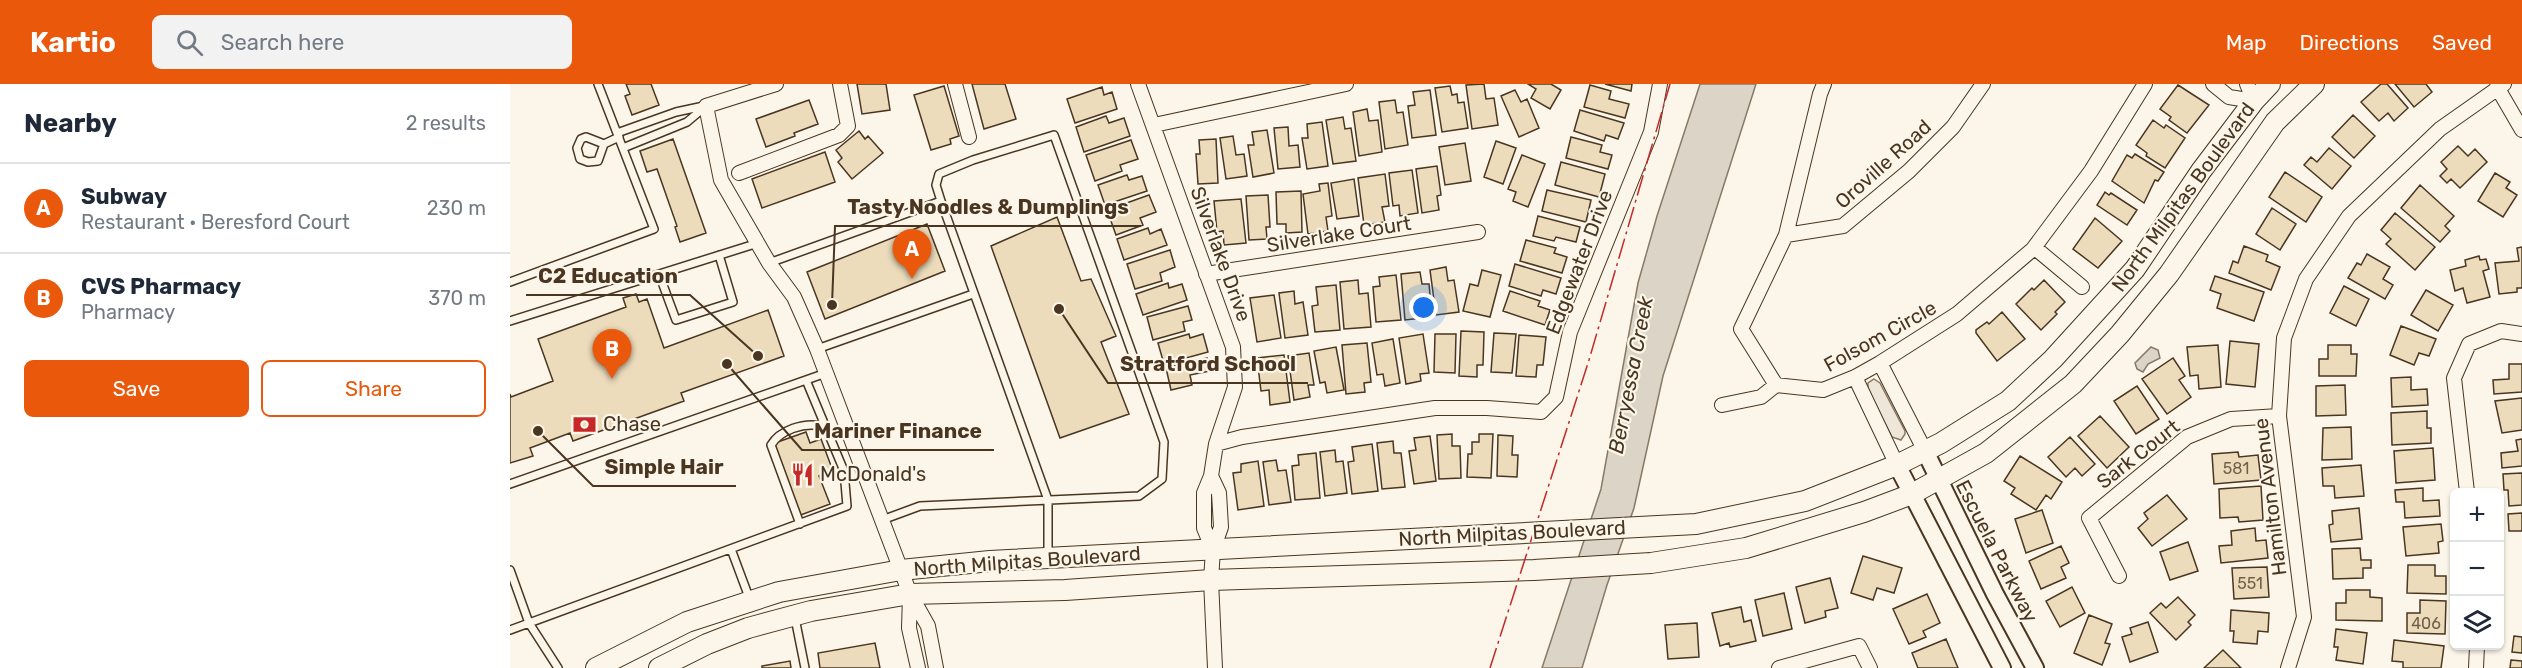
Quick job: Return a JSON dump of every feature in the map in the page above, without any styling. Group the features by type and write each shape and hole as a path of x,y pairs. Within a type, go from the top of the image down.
{"main road":[{"name":"North Milpitas Boulevard","path":"596,668 687,622 779,592 901,570 1048,558 1696,524 1805,501 1897,465 2008,401 2053,359 2135,269 2250,92 2270,84"},
{"name":"North Milpitas Boulevard","path":"659,668 682,662 707,644 747,628 795,615 910,594 1065,590 1211,580 1534,570 1651,563 1746,548 1789,537 1912,494 1986,453 2073,384 2120,334 2169,274 2275,122 2314,84"},
{"path":"2250,92 2275,122"}],"street":[{"path":"776,84 706,106 721,180 769,263 794,297 818,349 910,594 928,626 936,668"},
{"path":"739,173 839,135 848,126 840,84"},
{"path":"955,84 969,136"},
{"name":"Silverlake Drive","path":"1138,84 1230,338 1235,387 1216,444 1211,476 1204,493 1204,528 1213,550 1211,580 1215,668"},
{"path":"1154,125 1347,84"},
{"name":"Edgewater Drive","path":"1216,444 1242,437 1435,408 1487,408 1541,412 1556,397 1570,332 1652,132 1660,84"},
{"path":"1722,405 1761,397 1776,385 1741,329 1786,235 1824,84"},
{"name":"Oroville Road","path":"1786,235 1843,226 1909,171 1953,127 1983,84"},
{"name":"Folsom Circle","path":"1776,385 1823,390 1855,377 1957,315 2035,248 2091,171 2145,84"},
{"path":"2213,84 2229,97 2250,92"},
{"path":"2500,86 2522,130"},
{"name":"Hamilton Avenue","path":"2288,668 2304,617 2279,416 2284,338 2306,279 2349,216 2440,129 2500,86"},
{"name":"Silverlake Court","path":"1206,274 1478,232"},
{"path":"2035,248 2082,287"},
{"path":"2467,488 2454,378 2469,344 2501,331 2522,334"},
{"path":"1880,363 1924,451"},
{"path":"1855,377 1897,465 2002,668"},
{"name":"Sark Court","path":"2119,576 2089,518 2187,437 2231,419 2279,416"},
{"name":"Escuela Parkway","path":"1924,451 2035,668"},
{"path":"910,594 909,628 918,668"},
{"path":"1779,668 1859,646 1870,668"},
{"path":"2476,668 2477,650"}],"lane":[{"path":"510,282 654,229 598,84"},
{"path":"604,144 618,135 676,112 706,106"},
{"path":"622,148 687,122 706,106"},
{"path":"882,520 920,506 1048,500 1139,496 1162,479 1164,442 1054,135 973,160 939,174 936,185 1048,500 1048,558"},
{"path":"769,263 941,201"},
{"path":"510,321 758,243"},
{"path":"659,274 676,320 733,302 719,255"},
{"path":"818,349 973,294"},
{"path":"510,484 826,373"},
{"path":"510,630 847,506 844,471 806,380"},
{"path":"800,524 772,443 786,431 813,424 821,426 834,446"},
{"path":"731,549 750,602"},
{"path":"510,570 529,623 558,668"},
{"path":"795,615 805,668"}],"shaded area":[{"path":"1874,379 1880,383 1905,431 1901,440 1892,437 1868,390 1868,383"}],"water":[{"name":"Berryessa Creek","path":"1700,84 1756,84 1663,376 1634,508 1607,585 1582,668 1542,668 1601,489 1638,283"},
{"path":"2151,347 2158,350 2160,358 2148,364 2143,372 2137,369 2135,363"}],"building":[{"path":"626,84 651,84 659,105 632,115 625,96 630,94"},
{"path":"857,84 886,84 890,110 862,114"},
{"path":"972,84 1005,84 1016,119 984,129"},
{"path":"1484,84 1486,99 1494,98 1498,125 1472,129 1466,85"},
{"path":"1528,84 1551,84 1561,90 1550,109 1531,98 1536,89"},
{"path":"1605,84 1632,84 1631,91"},
{"path":"2381,84 2387,84 2408,108 2394,121 2388,113 2379,121 2361,102"},
{"path":"2395,84 2426,84 2432,92 2414,107"},
{"path":"1590,85 1611,91 1609,99 1629,104 1625,118 1584,107"},
{"path":"2178,85 2209,105 2187,133 2169,120 2171,117 2160,109"},
{"path":"944,86 959,136 950,139 951,144 931,150 914,95"},
{"path":"1450,86 1452,95 1457,94 1458,103 1464,102 1468,128 1442,132 1435,88"},
{"path":"1102,87 1104,95 1112,92 1117,109 1075,123 1067,99"},
{"path":"1430,90 1436,135 1412,138 1408,106 1415,105 1413,92"},
{"path":"1515,90 1521,102 1527,99 1539,128 1519,137 1501,96"},
{"path":"809,100 818,124 766,147 756,119"},
{"path":"1395,100 1397,113 1403,112 1408,145 1385,149 1379,102"},
{"path":"1367,109 1369,121 1378,120 1382,152 1359,156 1353,112"},
{"path":"1580,110 1624,123 1618,139 1606,135 1604,141 1574,131"},
{"path":"2353,115 2375,136 2354,158 2332,137"},
{"path":"1106,116 1109,123 1124,118 1130,136 1084,152 1076,127"},
{"path":"1343,117 1345,129 1351,128 1356,161 1333,164 1326,120"},
{"path":"2153,120 2164,128 2166,125 2185,138 2165,168 2146,156 2147,153 2136,145"},
{"path":"1322,122 1328,166 1307,169 1302,138 1308,138 1307,124"},
{"path":"1288,127 1289,146 1298,145 1300,167 1278,169 1274,128"},
{"path":"1267,130 1274,173 1253,177 1248,145 1254,145 1252,132"},
{"path":"859,131 865,139 868,136 883,153 852,179 838,162 842,158 836,150"},
{"path":"1233,136 1236,155 1244,154 1247,176 1226,179 1220,138"},
{"path":"1571,137 1602,145 1600,152 1612,155 1608,169 1566,158"},
{"path":"673,139 706,233 680,242 675,227 677,226 657,169 647,172 640,151"},
{"path":"1216,139 1218,183 1198,184 1196,154 1200,154 1199,140"},
{"path":"1131,140 1138,159 1120,165 1122,171 1095,181 1086,155"},
{"path":"1496,141 1516,148 1503,184 1484,177"},
{"path":"1465,143 1471,181 1445,185 1439,147"},
{"path":"2458,146 2468,156 2475,149 2487,162 2460,188 2451,179 2447,183 2440,176 2447,169 2441,162"},
{"path":"2329,148 2351,166 2332,189 2304,165 2311,157 2317,162"},
{"path":"825,152 835,182 762,208 752,179"},
{"path":"2135,154 2164,172 2158,181 2155,180 2144,203 2112,181 2127,155 2132,158"},
{"path":"1522,155 1545,164 1528,207 1513,201 1516,192 1508,189"},
{"path":"1561,162 1605,174 1599,197 1555,185"},
{"path":"1437,166 1441,195 1437,196 1439,210 1422,213 1416,169"},
{"path":"1412,170 1418,213 1400,216 1399,205 1393,206 1389,173"},
{"path":"2285,172 2322,197 2306,222 2269,197"},
{"path":"2495,173 2510,182 2506,188 2517,195 2503,217 2478,201"},
{"path":"1385,174 1389,206 1382,207 1385,222 1364,225 1358,178"},
{"path":"1127,175 1129,180 1142,176 1147,191 1105,205 1098,185"},
{"path":"1354,179 1359,216 1337,219 1331,183"},
{"path":"1328,183 1332,216 1326,217 1328,231 1308,234 1303,194 1320,191 1319,184"},
{"path":"2420,185 2454,216 2445,226 2450,231 2440,242 2401,208"},
{"path":"1547,190 1591,200 1586,222 1542,211"},
{"path":"1301,191 1302,232 1286,233 1286,224 1277,224 1276,192"},
{"path":"2105,192 2109,195 2111,193 2137,210 2127,225 2097,205"},
{"path":"1149,195 1156,212 1140,218 1143,225 1116,235 1107,210"},
{"path":"1268,195 1270,227 1266,227 1267,239 1249,240 1246,196"},
{"path":"1241,199 1246,243 1224,245 1223,231 1217,232 1214,201"},
{"path":"2272,208 2296,224 2280,250 2256,234"},
{"path":"2395,213 2435,247 2415,270 2386,244 2391,239 2381,230"},
{"path":"1538,216 1580,227 1576,242 1556,237 1554,241 1533,236"},
{"path":"1057,217 1081,281 1091,279 1116,336 1101,342 1129,414 1060,438 991,246"},
{"path":"2095,218 2122,241 2098,268 2073,249"},
{"path":"927,224 945,271 825,319 807,272"},
{"path":"1148,228 1150,234 1161,229 1167,245 1124,260 1117,239"},
{"path":"1526,240 1556,248 1554,253 1567,257 1562,273 1520,261"},
{"path":"2244,246 2268,255 2266,261 2280,267 2271,290 2229,273 2233,261 2238,263"},
{"path":"2522,247 2522,288 2517,288 2517,292 2499,294 2495,263 2519,261 2517,248"},
{"path":"1170,250 1175,267 1160,273 1162,281 1135,289 1127,264"},
{"path":"2367,254 2390,267 2383,279 2393,285 2385,299 2348,278 2357,263 2361,265"},
{"path":"2479,256 2480,260 2486,259 2489,269 2483,271 2490,297 2467,303 2463,288 2455,291 2450,270 2466,266 2465,260"},
{"path":"1515,264 1561,278 1556,294 1543,290 1541,296 1509,286"},
{"path":"1446,267 1448,281 1454,280 1459,312 1436,315 1430,270"},
{"path":"1482,270 1501,275 1490,317 1463,311 1470,284 1478,286"},
{"path":"1420,272 1422,284 1429,284 1432,317 1405,320 1401,274"},
{"path":"1396,275 1401,320 1376,322 1373,287 1380,286 1379,277"},
{"path":"2215,276 2264,292 2254,321 2217,308 2221,294 2210,290"},
{"path":"1358,280 1359,294 1368,293 1371,327 1344,329 1340,282"},
{"path":"2044,280 2065,302 2041,330 2016,304"},
{"path":"1168,283 1169,288 1182,284 1187,300 1143,315 1136,294"},
{"path":"1336,285 1340,330 1315,332 1312,306 1318,305 1316,287"},
{"path":"2344,286 2369,299 2356,326 2330,313"},
{"path":"2426,290 2453,305 2438,331 2411,315"},
{"path":"1294,291 1295,304 1303,302 1308,335 1285,338 1279,293"},
{"path":"1510,291 1540,301 1538,306 1550,310 1545,325 1503,311"},
{"path":"636,294 639,302 647,299 664,348 768,310 784,356 681,393 684,401 573,441 570,433 530,448 533,456 510,463 510,394 511,397 553,381 538,339 626,307 623,298"},
{"path":"1274,295 1281,338 1257,342 1250,298"},
{"path":"1188,306 1192,320 1183,322 1185,331 1153,340 1147,317"},
{"path":"2002,312 2025,339 1997,361 1976,330 1987,322 1989,324"},
{"path":"2401,326 2436,339 2429,356 2419,353 2414,365 2390,355"},
{"path":"1461,331 1484,332 1483,365 1477,365 1477,377 1459,376"},
{"path":"1494,333 1516,334 1512,373 1491,372"},
{"path":"1189,334 1190,338 1203,334 1208,352 1164,364 1158,343"},
{"path":"1423,334 1429,373 1420,374 1421,381 1406,384 1399,338"},
{"path":"1435,334 1456,334 1455,373 1434,372"},
{"path":"1519,335 1546,337 1543,365 1537,365 1536,377 1516,376"},
{"path":"1393,339 1400,383 1385,386 1383,374 1377,375 1372,343"},
{"path":"2230,341 2259,344 2255,387 2226,384"},
{"path":"1367,343 1371,382 1364,383 1365,392 1346,394 1342,345"},
{"path":"2218,345 2221,387 2199,389 2198,375 2190,376 2187,347"},
{"path":"2328,345 2351,345 2351,354 2357,354 2356,376 2319,376 2319,359 2328,359"},
{"path":"1336,347 1344,390 1327,393 1325,382 1320,383 1314,351"},
{"path":"1309,353 1314,385 1308,385 1310,397 1294,400 1288,356"},
{"path":"1284,355 1290,402 1270,405 1269,390 1261,391 1257,358"},
{"path":"1207,358 1210,371 1190,375 1192,385 1171,390 1166,368"},
{"path":"2173,358 2185,376 2179,380 2191,397 2167,414 2142,379"},
{"path":"2509,364 2522,364 2522,392 2494,394 2493,380 2509,379"},
{"path":"2411,377 2411,390 2427,389 2428,405 2392,407 2391,378"},
{"path":"2345,385 2346,415 2316,416 2316,386"},
{"path":"2137,386 2159,419 2136,434 2114,401"},
{"path":"2522,398 2522,430 2502,433 2495,401"},
{"path":"2427,411 2427,428 2431,428 2431,443 2392,445 2391,413"},
{"path":"2100,416 2129,447 2107,468 2078,436"},
{"path":"2351,427 2352,459 2322,460 2323,428"},
{"path":"806,432 810,443 821,439 833,471 819,476 830,504 798,516 772,444"},
{"path":"1452,434 1452,446 1460,446 1461,478 1439,479 1437,435"},
{"path":"1479,434 1493,434 1491,478 1467,477 1468,454 1472,454 1472,442 1479,442"},
{"path":"1498,435 1513,436 1512,455 1518,455 1517,477 1497,476"},
{"path":"1430,436 1436,481 1414,484 1409,451 1416,450 1414,438"},
{"path":"2070,437 2095,464 2082,476 2075,468 2066,477 2048,457"},
{"path":"2522,439 2522,466 2502,468 2501,453 2518,451 2516,440"},
{"path":"1393,441 1394,453 1401,453 1405,487 1382,489 1377,443"},
{"path":"1372,444 1378,491 1352,494 1348,462 1354,461 1352,447"},
{"path":"2433,448 2435,480 2396,483 2394,451"},
{"path":"1335,450 1336,462 1343,461 1347,493 1325,496 1320,452"},
{"path":"2238,452 2239,457 2258,455 2261,480 2214,484 2212,454"},
{"path":"1316,453 1320,498 1295,500 1292,466 1299,465 1298,455"},
{"path":"2020,456 2062,482 2051,499 2046,495 2036,510 2011,494 2015,488 2004,481"},
{"path":"1276,460 1278,471 1286,470 1291,502 1269,505 1263,462"},
{"path":"1258,461 1264,506 1238,510 1233,473 1241,472 1241,464"},
{"path":"2361,465 2364,496 2335,498 2334,486 2323,486 2322,468"},
{"path":"2522,473 2522,505 2509,506 2508,490 2504,490 2503,474"},
{"path":"2261,486 2263,520 2239,522 2238,517 2220,518 2219,489"},
{"path":"2423,488 2423,501 2439,500 2440,516 2405,518 2404,502 2396,502 2395,490"},
{"path":"2167,495 2187,519 2152,546 2138,528 2148,519 2144,513"},
{"path":"2359,508 2362,539 2331,542 2329,525 2333,524 2332,511"},
{"path":"2042,510 2053,543 2026,553 2015,519"},
{"path":"2522,513 2522,531 2509,531 2508,514"},
{"path":"2441,524 2443,541 2438,542 2439,553 2406,556 2403,527"},
{"path":"2255,528 2256,541 2266,540 2268,558 2221,563 2219,546 2232,545 2231,531"},
{"path":"2188,542 2198,571 2170,580 2160,552"},
{"path":"2061,546 2069,563 2061,567 2066,578 2041,589 2029,561"},
{"path":"2360,548 2361,560 2371,560 2371,568 2363,568 2363,578 2333,579 2332,549"},
{"path":"1863,556 1902,568 1894,593 1877,588 1873,600 1851,593"},
{"path":"2408,565 2435,565 2435,576 2446,576 2446,594 2407,593"},
{"path":"2267,567 2269,597 2234,599 2232,568"},
{"path":"1830,578 1838,608 1825,611 1826,617 1805,623 1796,587"},
{"path":"2072,587 2085,613 2060,627 2046,601"},
{"path":"2346,590 2370,590 2370,597 2382,598 2382,621 2336,620 2336,603 2346,603"},
{"path":"1784,593 1792,629 1763,636 1755,600"},
{"path":"1927,594 1940,623 1923,631 1926,637 1909,644 1893,609"},
{"path":"2178,597 2195,615 2188,622 2191,625 2176,640 2150,613 2161,603 2166,608"},
{"path":"2420,600 2446,601 2445,634 2407,633 2407,613 2420,613"},
{"path":"1741,607 1744,622 1751,620 1756,641 1730,647 1729,643 1720,646 1712,613"},
{"path":"2231,610 2269,613 2268,632 2258,631 2257,644 2233,642 2234,631 2230,631"},
{"path":"2089,615 2112,624 2105,643 2110,644 2102,665 2074,653"},
{"path":"2148,622 2158,652 2130,662 2122,637 2132,634 2130,628"},
{"path":"1697,623 1699,657 1668,659 1665,625"},
{"path":"2336,629 2367,633 2363,664 2336,660 2338,647 2334,647"},
{"path":"2514,636 2522,637 2522,653 2512,652"},
{"path":"1946,639 1958,668 1918,668 1912,653"},
{"path":"2394,640 2444,646 2441,668 2403,668 2403,662 2392,661"},
{"path":"875,643 880,668 820,668 818,653"},
{"path":"2223,650 2241,668 2204,668"},
{"path":"2511,660 2522,661 2522,668 2510,668"},
{"path":"790,661 791,668 762,668 762,666"}],"power":[{"path":"1490,668 1589,360 1670,84"}],"place":[{"name":"Subway","path":"912,279"},
{"name":"Tasty Noodles & Dumplings","path":"832,305"},
{"name":"Stratford School","path":"1059,309"},
{"name":"C2 Education","path":"758,356"},
{"name":"Mariner Finance","path":"727,364"},
{"name":"CVS Pharmacy","path":"612,379"},
{"name":"Chase","path":"585,424"},
{"name":"Simple Hair","path":"538,431"},
{"name":"McDonald's","path":"802,474"}]}
